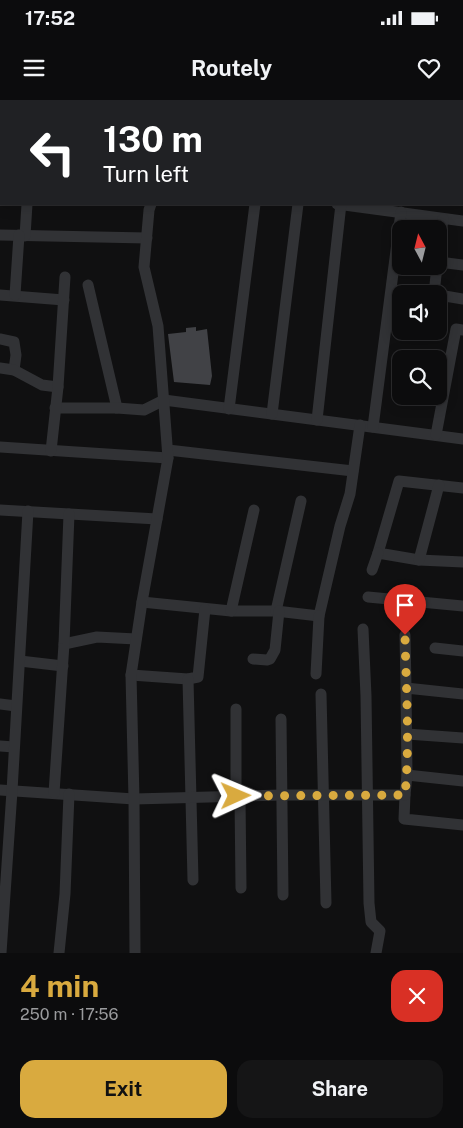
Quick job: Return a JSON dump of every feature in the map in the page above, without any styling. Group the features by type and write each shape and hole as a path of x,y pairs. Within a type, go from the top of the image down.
{"street":[{"path":"15,295 27,205"},
{"path":"135,953 131,675 168,454 158,326 144,267 151,205"},
{"path":"228,408 255,205"},
{"path":"272,414 298,205"},
{"path":"316,420 341,205"},
{"path":"348,205 463,222"},
{"path":"373,427 401,212"},
{"path":"0,235 147,238"},
{"path":"448,263 463,265"},
{"path":"51,450 58,387 65,278"},
{"path":"88,285 117,408"},
{"path":"0,295 64,300"},
{"path":"447,296 463,299"},
{"path":"436,435 456,329 463,330"},
{"path":"0,339 14,342 16,355 14,370"},
{"path":"0,368 14,370 42,385 58,387"},
{"path":"55,408 144,410 164,400 463,439"},
{"path":"316,674 319,616 340,526 350,494 360,425"},
{"path":"0,447 168,454 353,471"},
{"path":"372,570 399,481 463,488"},
{"path":"419,560 439,484"},
{"path":"253,659 267,660 275,650 278,611 301,501"},
{"path":"0,510 157,519"},
{"path":"231,611 254,510"},
{"path":"1,953 28,511"},
{"path":"54,793 63,666 69,514"},
{"path":"378,554 419,560 463,562"},
{"path":"368,597 463,606"},
{"path":"142,602 204,609 278,611 319,616"},
{"path":"131,675 188,679 198,677 204,609"},
{"path":"363,629 370,916 373,925 380,931 376,953"},
{"path":"405,635 407,775 404,819 463,825"},
{"path":"64,644 97,637 136,639"},
{"path":"435,648 463,652"},
{"path":"20,661 63,666"},
{"path":"188,679 192,880"},
{"path":"406,688 463,694"},
{"path":"321,694 326,902"},
{"path":"0,704 16,706"},
{"path":"236,709 241,888"},
{"path":"281,719 283,895"},
{"path":"407,734 463,738"},
{"path":"0,746 14,747"},
{"path":"407,775 463,781"},
{"path":"0,790 134,799 367,794 405,795"},
{"path":"59,953 69,794"}],"building":[{"path":"196,327 196,331 207,329 212,376 210,385 174,382 168,334 186,332 186,328"}],"route":[{"path":"236,796 405,795 407,775 405,635"}]}
